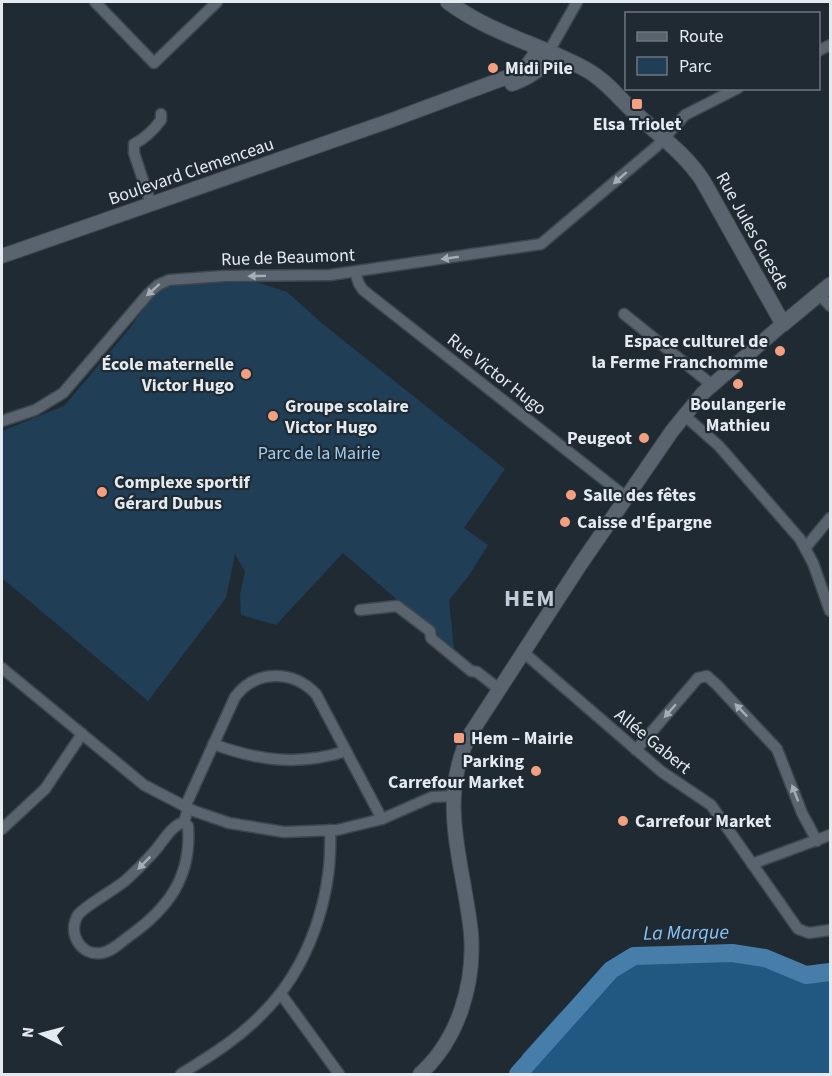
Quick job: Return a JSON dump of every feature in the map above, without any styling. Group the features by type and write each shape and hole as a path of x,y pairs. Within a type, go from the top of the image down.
{"main road":[{"name":"Rue Jules Guesde","path":"448,2 486,26 595,75 664,139 698,172 704,181 783,324"},
{"path":"783,324 827,295"}],"street":[{"path":"95,2 154,63 217,2"},
{"path":"547,52 577,2"},
{"name":"Boulevard Clemenceau","path":"2,256 393,120 525,80 543,67 547,52"},
{"name":"Rue de Beaumont","path":"2,422 35,410 63,393 148,294 163,282 208,277 323,275 355,272 541,244 664,139 680,119 690,111 734,90"},
{"path":"151,204 134,153 134,144 155,129 161,120 160,114"},
{"name":"Rue Victor Hugo","path":"355,272 363,290 626,497"},
{"path":"624,314 712,385"},
{"path":"420,1074 439,1055 452,1032 464,1001 470,971 471,933 455,834 453,796 456,774 465,744 626,497 684,415 712,385 783,324"},
{"path":"684,415 719,446 780,514 806,547 831,611"},
{"path":"806,547 831,518"},
{"path":"360,610 397,606 430,631 431,638 471,671 477,672 499,689"},
{"name":"Allée Gabert","path":"523,652 666,776 711,805 798,929 809,933 831,930"},
{"path":"2,668 144,785 187,808 230,823 291,832 330,830 382,819 432,797 453,796"},
{"path":"183,822 213,744 239,692 248,684 259,679 278,675 299,681 316,694 382,819"},
{"path":"636,750 699,678 706,676 774,745 800,808 817,841"},
{"path":"2,829 45,789 82,734"},
{"path":"213,744 240,754 267,759 312,759 346,751"},
{"path":"183,822 188,826 188,856 179,882 166,904 149,922 110,950 97,953 83,948 76,939 74,930 78,914 127,879 152,855 177,824 183,822"},
{"path":"181,1074 236,1038 280,994 300,961 319,915 329,865 330,830"},
{"path":"752,864 831,835"},
{"path":"280,994 339,1074"}],"green space":[{"name":"Parc de la Mairie","path":"256,282 287,292 324,325 505,469 464,528 488,545 468,577 449,600 454,649 343,553 276,625 241,615 240,594 245,572 235,554 226,598 148,701 2,578 2,431 64,406 130,328 156,290 164,286 183,283"}],"shaded area":[{"path":"658,949 757,950 788,965 808,970 830,968 830,1074 527,1074 522,1055 558,1015 620,955"}],"waterway":[{"name":"La Marque","path":"518,1074 611,970 634,956 732,953 765,958 806,975 830,972"}],"place":[{"name":"Midi Pile","path":"493,68"},
{"name":"Elsa Triolet","path":"637,104"},
{"name":"Espace culturel de la Ferme Franchomme","path":"780,351"},
{"name":"École maternelle Victor Hugo","path":"246,374"},
{"name":"Boulangerie Mathieu","path":"738,384"},
{"name":"Groupe scolaire Victor Hugo","path":"273,416"},
{"name":"Peugeot","path":"644,438"},
{"name":"Complexe sportif Gérard Dubus","path":"102,492"},
{"name":"Salle des fêtes","path":"571,495"},
{"name":"Caisse d'Épargne","path":"565,522"},
{"name":"Hem – Mairie","path":"459,738"},
{"name":"Parking Carrefour Market","path":"536,771"},
{"name":"Carrefour Market","path":"623,821"}],"district":[{"name":"HEM","path":"530,598"}]}
